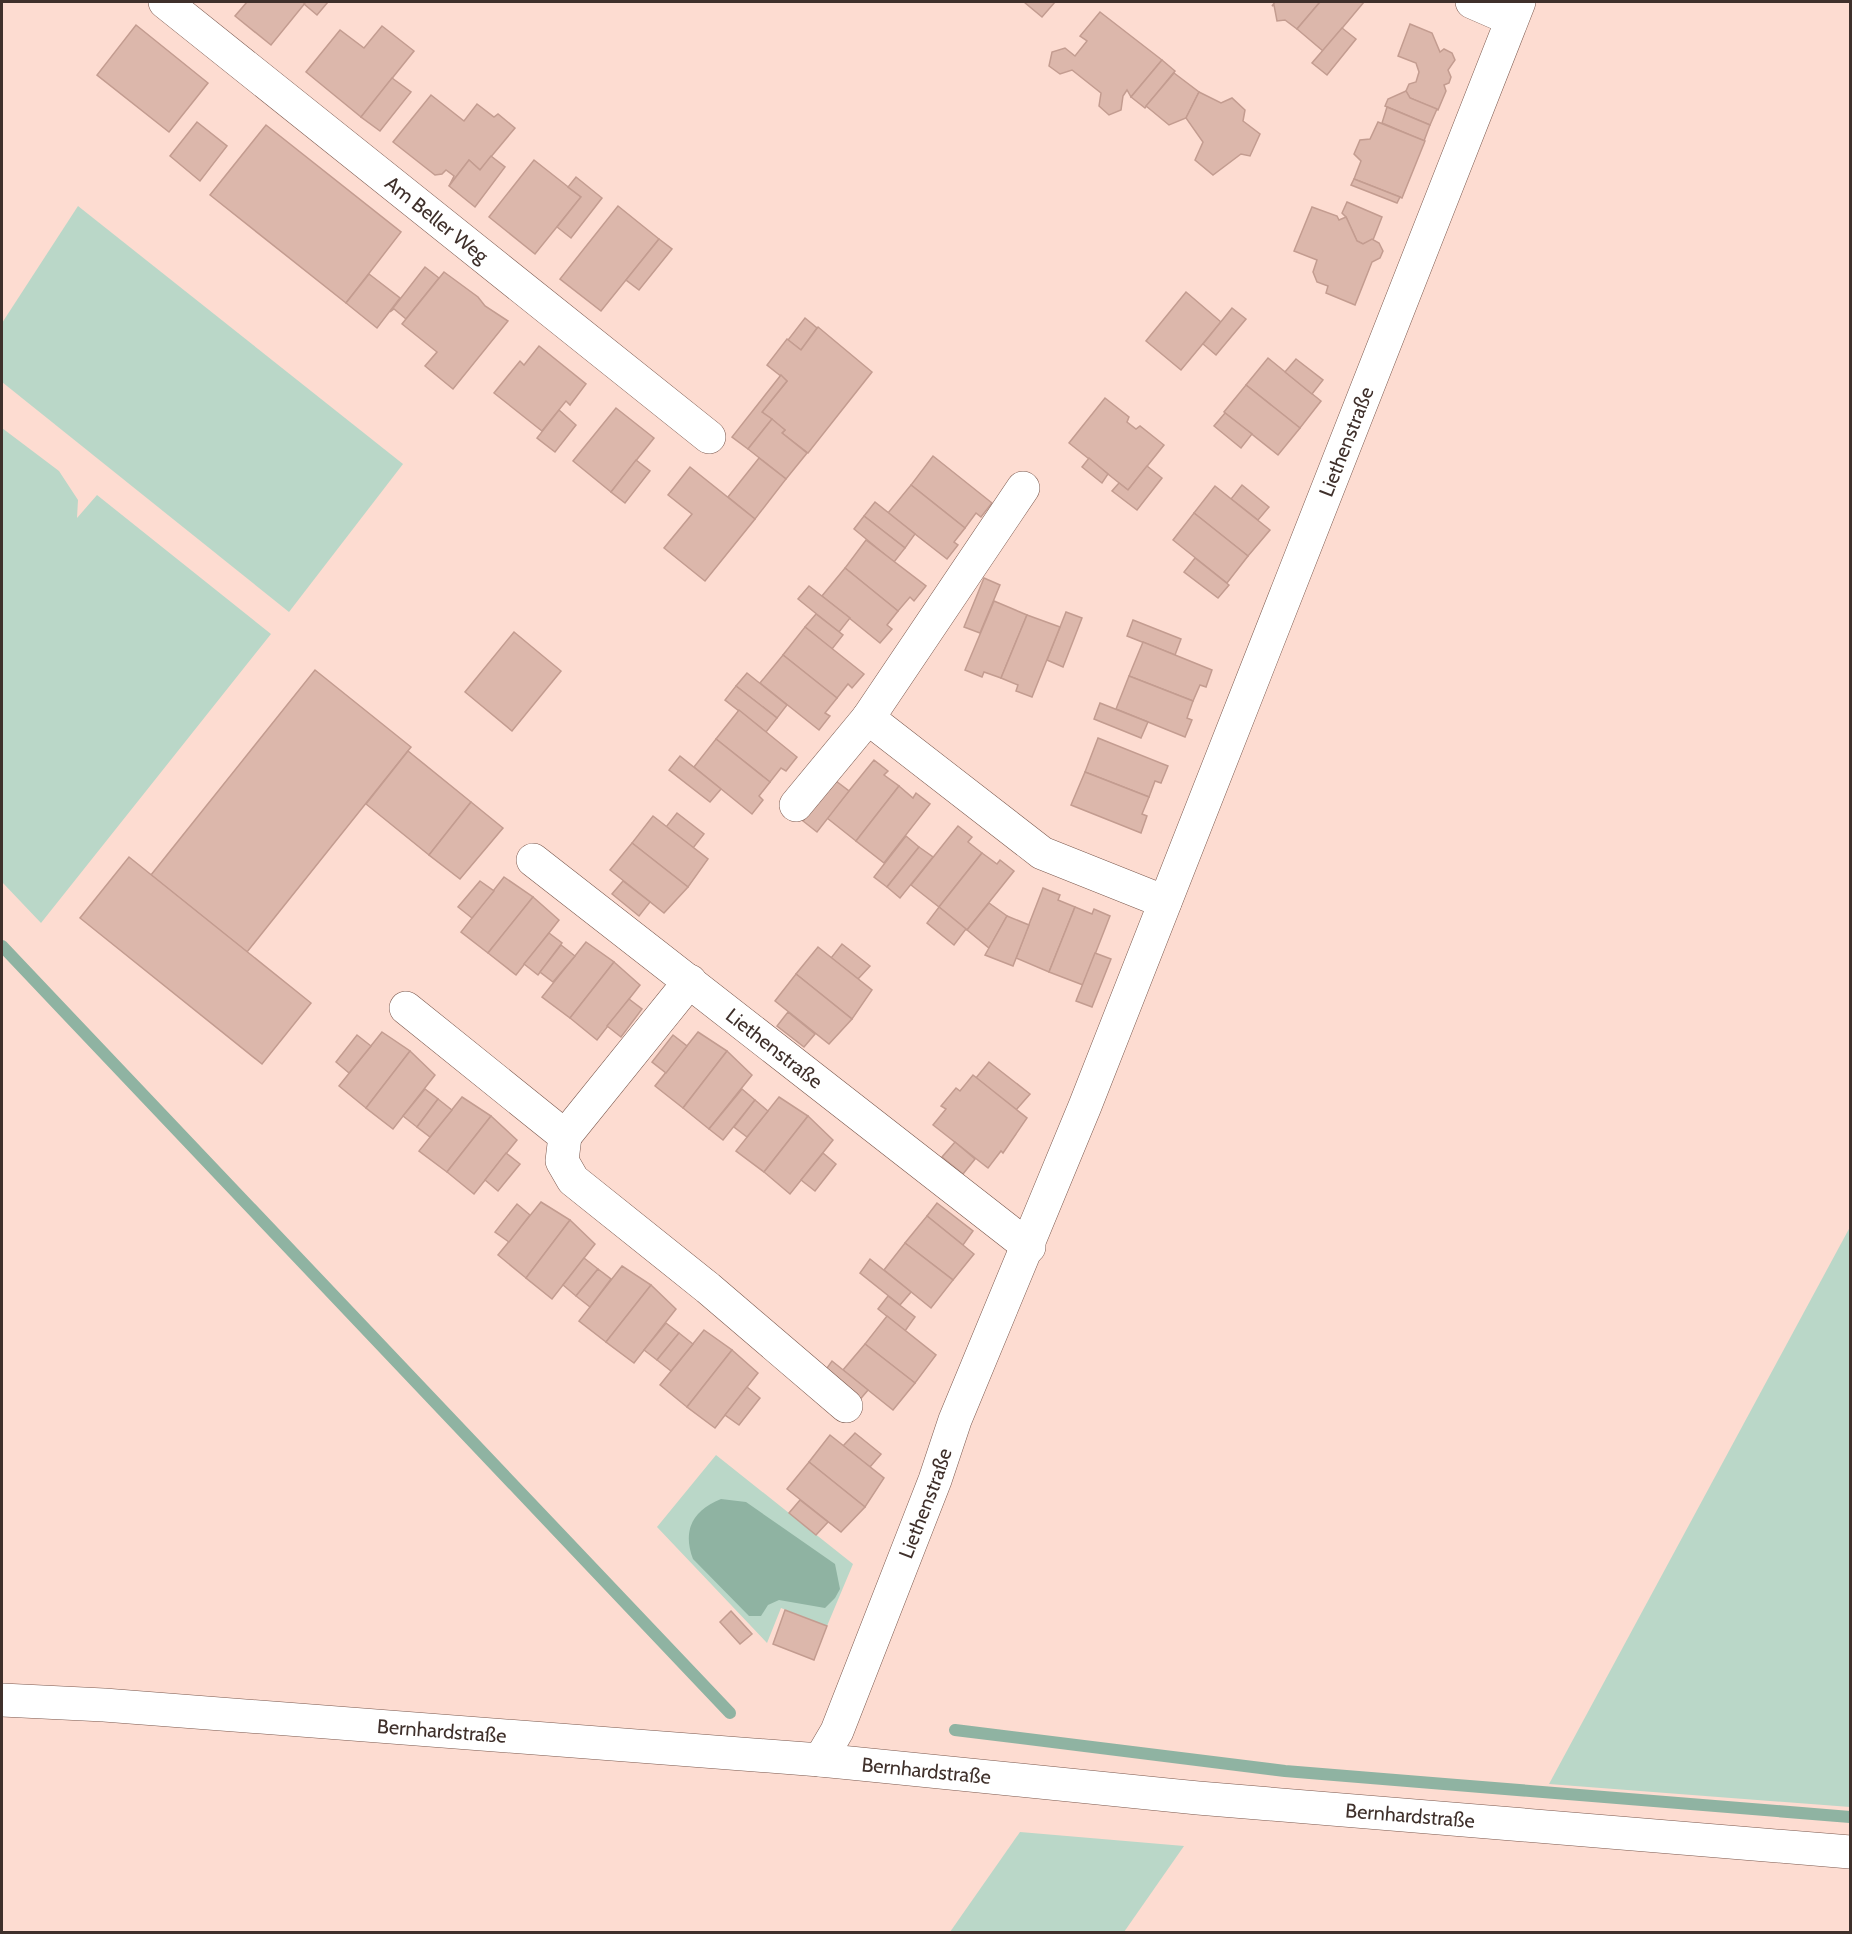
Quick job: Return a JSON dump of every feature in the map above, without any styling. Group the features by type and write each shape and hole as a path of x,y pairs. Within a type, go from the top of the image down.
{"street":[{"name":"Am Beller Weg","path":"165,2 709,437"},
{"name":"Liethenstraße","path":"820,1760 837,1731 935,1480 955,1420 1029,1247 1515,10 1472,2"},
{"path":"796,805 868,718 1023,488"},
{"path":"868,718 1042,853 1165,902"},
{"name":"Liethenstraße","path":"533,860 1029,1247"},
{"path":"690,981 565,1136 562,1161 573,1180 708,1288 846,1406"},
{"path":"406,1008 565,1136"},
{"name":"Bernhardstraße","path":"2,1700 104,1705 820,1760 1422,1818 1851,1852"}],"shaded area":[{"path":"78,206 403,464 289,612 2,382 2,323"},
{"path":"2,428 59,471 78,500 77,518 97,495 271,634 41,923 2,882"},
{"path":"1850,1227 1850,1807 1549,1784"},
{"path":"716,1455 853,1564 827,1626 781,1608 767,1643 657,1527"},
{"path":"721,1499 746,1502 835,1564 840,1589 835,1598 825,1608 779,1600 768,1605 761,1616 749,1616 693,1559 690,1549 692,1522 703,1509"},
{"path":"1020,1832 1184,1846 1124,1932 950,1932"}],"building":[{"path":"247,2 306,2 271,45 235,16"},
{"path":"306,2 328,2 317,15 304,4"},
{"path":"1024,2 1055,2 1042,17"},
{"path":"1275,2 1320,2 1297,29 1285,20 1277,21 1274,5 1272,6"},
{"path":"1320,2 1364,2 1323,51 1297,29"},
{"path":"1100,12 1162,60 1131,97 1127,90 1123,96 1121,110 1109,115 1099,106 1101,93 1072,70 1060,74 1049,66 1052,52 1065,48 1075,56 1087,41 1080,36"},
{"path":"1410,24 1432,33 1440,52 1444,49 1452,53 1455,60 1448,70 1451,77 1449,83 1444,85 1446,91 1438,110 1410,98 1406,91 1409,84 1416,82 1419,72 1416,63 1398,56"},
{"path":"136,25 208,83 169,132 97,75"},
{"path":"382,26 414,51 361,117 306,72 340,30 364,48"},
{"path":"1342,28 1356,39 1327,75 1312,63"},
{"path":"1162,60 1175,71 1145,108 1131,97"},
{"path":"1174,73 1199,92 1186,118 1169,125 1146,106"},
{"path":"392,78 411,92 380,131 361,117"},
{"path":"1406,91 1410,98 1437,109 1430,125 1385,106 1388,99"},
{"path":"1199,92 1221,103 1232,98 1245,110 1243,121 1260,134 1250,156 1241,154 1213,175 1195,160 1203,142 1186,118"},
{"path":"431,95 464,121 477,104 494,117 498,114 515,128 480,170 469,160 449,186 454,176 446,170 442,174 435,175 393,142"},
{"path":"1387,107 1430,125 1424,141 1382,123"},
{"path":"197,122 227,146 200,181 170,156"},
{"path":"1378,122 1425,141 1402,198 1354,179 1361,161 1354,154 1360,140 1370,139"},
{"path":"266,125 401,232 346,303 210,195"},
{"path":"491,156 505,167 475,207 449,186 469,160 480,170"},
{"path":"534,160 581,197 535,254 489,217"},
{"path":"576,177 602,198 571,238 557,227 581,197 568,187"},
{"path":"1354,179 1400,197 1397,203 1351,185"},
{"path":"1347,202 1382,217 1373,240 1363,244 1357,241 1342,213"},
{"path":"618,206 659,239 601,311 560,279"},
{"path":"1312,207 1337,216 1339,220 1346,217 1357,241 1363,244 1372,239 1379,243 1383,251 1380,258 1372,262 1355,305 1326,293 1328,286 1317,282 1313,272 1317,260 1294,251"},
{"path":"659,239 672,249 639,290 626,280"},
{"path":"425,267 439,278 406,319 394,309 390,312"},
{"path":"444,272 478,297 485,306 508,321 453,389 425,366 437,352 402,324"},
{"path":"369,274 400,298 377,328 346,303"},
{"path":"1186,292 1221,322 1181,370 1146,341"},
{"path":"1232,308 1246,319 1216,355 1203,344"},
{"path":"805,318 817,328 801,350 788,340"},
{"path":"818,327 872,372 808,453 782,433 785,430 762,412 787,381 767,365 787,339 801,350"},
{"path":"539,346 586,384 570,405 566,401 542,431 494,393 520,361 524,365"},
{"path":"1268,358 1321,401 1300,428 1246,385"},
{"path":"1296,359 1323,380 1312,394 1285,372"},
{"path":"781,375 787,381 762,412 772,419 748,449 732,437"},
{"path":"1246,385 1300,428 1278,455 1224,412"},
{"path":"1105,398 1129,417 1127,422 1136,429 1140,426 1164,445 1128,490 1069,443"},
{"path":"616,408 654,438 611,492 573,461"},
{"path":"559,410 576,425 555,452 537,438"},
{"path":"1225,413 1252,434 1241,448 1214,426"},
{"path":"772,419 785,430 782,433 807,453 786,479 748,449"},
{"path":"933,456 992,503 981,517 976,513 965,528 911,485"},
{"path":"759,458 786,479 755,519 728,497"},
{"path":"1089,458 1108,474 1102,483 1082,467"},
{"path":"636,460 650,471 625,503 611,492"},
{"path":"1147,466 1162,478 1137,510 1112,491 1119,483 1128,490"},
{"path":"690,467 755,519 705,581 664,548 692,514 668,495"},
{"path":"911,485 965,528 954,542 958,545 947,559 888,513"},
{"path":"1242,485 1269,507 1258,520 1231,499"},
{"path":"1215,486 1270,530 1248,556 1194,513"},
{"path":"875,502 915,534 905,548 864,516"},
{"path":"1194,513 1248,556 1227,583 1173,540"},
{"path":"864,516 905,548 894,562 854,529"},
{"path":"866,540 926,586 914,601 910,597 898,611 845,568"},
{"path":"1195,558 1229,585 1218,598 1184,572"},
{"path":"845,568 898,611 887,625 892,629 880,643 822,596"},
{"path":"984,578 1000,585 980,633 964,627"},
{"path":"809,586 850,618 839,632 798,599"},
{"path":"994,601 1027,615 1001,678 984,672 982,677 965,670"},
{"path":"1066,612 1082,618 1063,667 1047,660"},
{"path":"816,614 843,635 832,649 805,627"},
{"path":"1027,615 1060,627 1032,697 1016,691 1018,685 1001,678"},
{"path":"1133,620 1181,639 1175,655 1127,636"},
{"path":"805,627 864,674 852,688 848,684 837,698 783,655"},
{"path":"514,632 561,671 512,731 465,692"},
{"path":"1143,642 1212,670 1206,687 1200,685 1193,701 1129,676"},
{"path":"783,655 837,698 825,713 830,716 819,730 760,683"},
{"path":"315,670 411,747 247,952 151,875"},
{"path":"747,673 787,705 777,718 736,686"},
{"path":"1129,676 1193,701 1187,718 1192,720 1185,737 1116,709"},
{"path":"736,686 777,718 766,732 725,700"},
{"path":"1100,703 1148,722 1141,738 1094,719"},
{"path":"739,710 797,757 786,771 781,768 770,782 716,739"},
{"path":"1098,738 1168,766 1161,783 1155,781 1149,797 1085,772"},
{"path":"716,739 770,782 759,796 763,800 752,814 694,767"},
{"path":"408,751 471,802 429,855 366,804"},
{"path":"680,756 721,789 710,802 669,770"},
{"path":"874,760 888,771 884,775 899,786 856,841 827,818"},
{"path":"1085,772 1149,797 1142,814 1147,816 1141,833 1071,805"},
{"path":"836,781 849,791 817,832 803,821"},
{"path":"899,786 913,798 916,793 930,804 884,863 856,841"},
{"path":"471,802 503,828 460,879 429,855"},
{"path":"677,813 704,834 693,848 666,827"},
{"path":"653,816 708,859 688,887 632,843"},
{"path":"958,826 972,837 968,842 982,853 939,907 911,885"},
{"path":"906,836 919,847 887,887 874,877"},
{"path":"632,843 688,887 664,913 610,870"},
{"path":"919,847 933,857 900,898 887,887"},
{"path":"982,853 997,864 1000,860 1014,871 967,930 939,907"},
{"path":"129,857 311,1003 262,1064 80,918"},
{"path":"504,877 533,897 488,953 461,932"},
{"path":"480,881 494,891 472,918 458,907"},
{"path":"623,881 650,902 639,916 612,894"},
{"path":"1043,888 1060,895 1058,900 1075,907 1049,972 1016,958"},
{"path":"533,897 559,920 516,975 488,953"},
{"path":"989,903 1007,916 989,948 967,930"},
{"path":"939,907 966,929 954,945 927,923"},
{"path":"1075,907 1092,914 1094,909 1110,916 1083,985 1049,972"},
{"path":"1007,916 1029,925 1013,966 985,955"},
{"path":"549,933 562,943 538,975 524,964"},
{"path":"586,942 614,962 570,1018 542,997"},
{"path":"842,944 870,966 858,979 831,958"},
{"path":"561,945 575,956 553,982 540,972"},
{"path":"818,947 872,990 852,1019 796,974"},
{"path":"1095,953 1111,959 1092,1007 1076,1001"},
{"path":"614,962 640,985 597,1040 570,1018"},
{"path":"796,974 852,1019 829,1044 775,1001"},
{"path":"629,999 642,1009 621,1037 607,1026"},
{"path":"788,1012 815,1034 804,1047 777,1026"},
{"path":"382,1032 410,1051 366,1108 339,1086"},
{"path":"698,1032 727,1051 683,1108 655,1086"},
{"path":"357,1035 371,1046 349,1073 336,1062"},
{"path":"673,1035 687,1046 666,1073 652,1062"},
{"path":"410,1051 435,1075 393,1129 366,1108"},
{"path":"727,1051 752,1075 709,1129 683,1108"},
{"path":"989,1062 1030,1094 1016,1110 976,1078"},
{"path":"973,1075 1027,1118 1003,1153 1001,1151 988,1168 933,1125 946,1109 941,1106 956,1088 960,1091"},
{"path":"425,1089 438,1099 417,1127 403,1116"},
{"path":"742,1089 755,1100 723,1140 709,1129"},
{"path":"462,1097 491,1116 447,1172 419,1151"},
{"path":"779,1097 808,1116 764,1172 736,1151"},
{"path":"438,1099 452,1110 430,1137 417,1127"},
{"path":"755,1100 768,1111 747,1137 734,1127"},
{"path":"491,1116 517,1140 474,1194 447,1172"},
{"path":"808,1116 833,1140 790,1194 764,1172"},
{"path":"955,1142 975,1159 963,1174 942,1157"},
{"path":"506,1153 520,1164 498,1191 485,1180"},
{"path":"823,1153 836,1164 815,1191 801,1180"},
{"path":"541,1202 570,1220 526,1278 498,1255"},
{"path":"937,1203 973,1231 963,1245 927,1216"},
{"path":"517,1204 530,1215 509,1242 495,1232"},
{"path":"927,1216 974,1254 953,1280 905,1243"},
{"path":"570,1220 595,1244 552,1299 526,1278"},
{"path":"905,1243 953,1280 931,1308 884,1270"},
{"path":"584,1258 598,1269 576,1296 563,1285"},
{"path":"870,1259 911,1292 900,1305 860,1273"},
{"path":"622,1266 651,1285 606,1342 579,1321"},
{"path":"598,1269 611,1279 590,1307 576,1296"},
{"path":"651,1285 676,1309 634,1363 606,1342"},
{"path":"888,1296 915,1317 905,1331 878,1309"},
{"path":"887,1316 936,1355 915,1383 865,1344"},
{"path":"666,1323 679,1333 657,1360 644,1350"},
{"path":"704,1330 732,1350 687,1407 660,1385"},
{"path":"679,1333 693,1344 671,1371 657,1360"},
{"path":"865,1344 915,1383 893,1410 843,1370"},
{"path":"732,1350 758,1373 715,1428 687,1407"},
{"path":"832,1361 868,1390 857,1403 822,1375"},
{"path":"747,1387 760,1398 739,1425 725,1415"},
{"path":"855,1433 881,1454 870,1467 843,1446"},
{"path":"830,1435 884,1478 865,1507 809,1462"},
{"path":"809,1462 865,1507 841,1532 787,1489"},
{"path":"800,1500 828,1522 816,1535 789,1513"},
{"path":"785,1610 827,1626 814,1660 773,1644"},
{"path":"731,1611 752,1634 740,1644 720,1622"}],"waterway":[{"path":"2,946 730,1713"},
{"path":"955,1730 1285,1771 1850,1817"}]}
